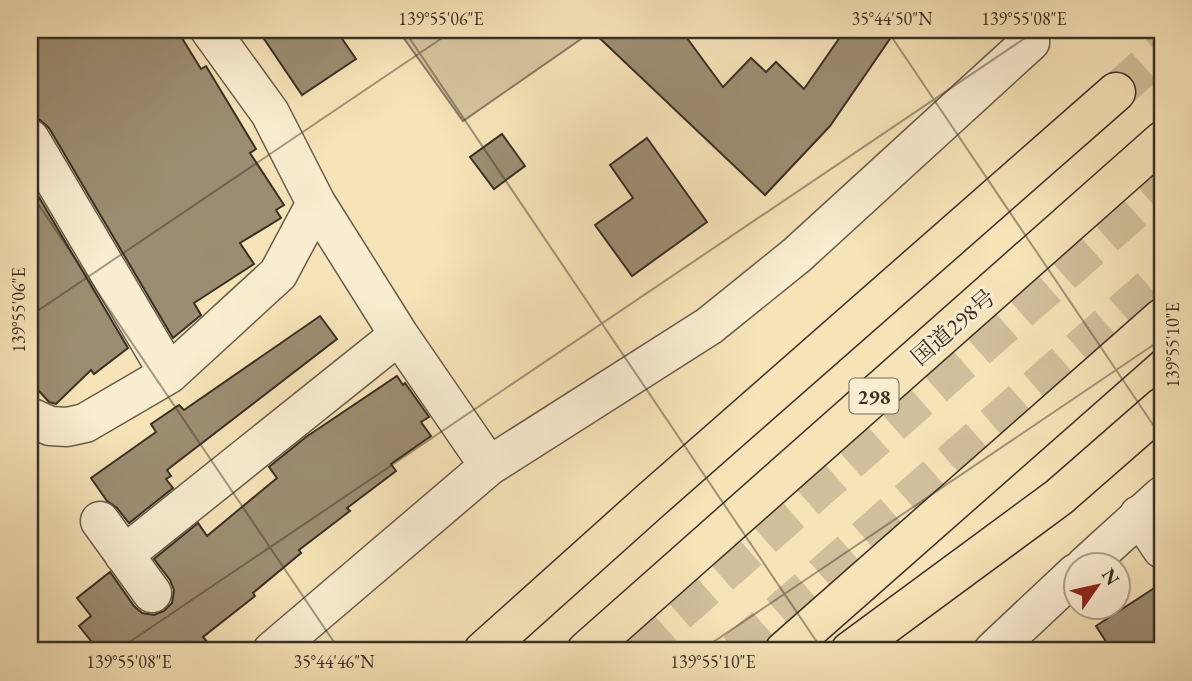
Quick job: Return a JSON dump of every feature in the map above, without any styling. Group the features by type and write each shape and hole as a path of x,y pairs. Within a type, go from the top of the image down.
{"highway":[{"path":"483,651 1116,92"},
{"name":"国道298号","path":"586,651 1162,141"},
{"path":"784,651 1162,318"},
{"path":"850,651 1059,497 1162,407"}],"street":[{"path":"211,30 270,113 316,203 399,335 489,466"},
{"path":"272,651 489,466 709,326 797,255 1030,42 1027,30"},
{"path":"30,139 169,374"},
{"path":"30,416 50,426 67,427 85,422 169,374 278,274 316,203"},
{"path":"124,555 399,335"},
{"path":"1099,552 1151,505 1162,548"},
{"path":"100,521 152,593"},
{"path":"993,651 1062,586"}],"shaded area":[{"path":"398,30 594,30 463,121"}],"building":[{"path":"30,30 177,30 201,69 206,66 256,149 250,153 284,205 276,210 281,218 240,243 254,264 194,303 201,315 173,338 49,128 40,120 30,117"},
{"path":"258,30 336,30 356,59 302,95"},
{"path":"591,30 681,30 723,87 751,58 766,72 776,62 804,89 845,30 896,30 830,126 765,195"},
{"path":"502,134 525,166 494,189 470,157"},
{"path":"647,138 707,222 632,276 595,225 633,198 610,165"},
{"path":"30,182 128,348 94,374 91,370 56,404 49,402 30,381"},
{"path":"320,316 337,339 167,470 171,476 166,479 173,488 129,523 117,508 107,501 91,478 156,432 151,424 179,405 184,410"},
{"path":"397,376 429,417 421,422 431,436 391,464 396,471 347,508 350,511 299,550 301,553 253,593 255,596 203,637 215,651 99,651 79,626 91,616 77,598 110,572 142,613 154,615 164,611 172,603 174,590 154,559 198,523 207,536 277,478 269,467 306,437"},
{"path":"1162,583 1162,651 1112,651 1096,626 1102,622 1132,622 1132,603"}],"tunnel":[{"path":"1116,92 1162,51"},
{"path":"635,651 1162,186"},
{"path":"736,651 1162,277"}]}
